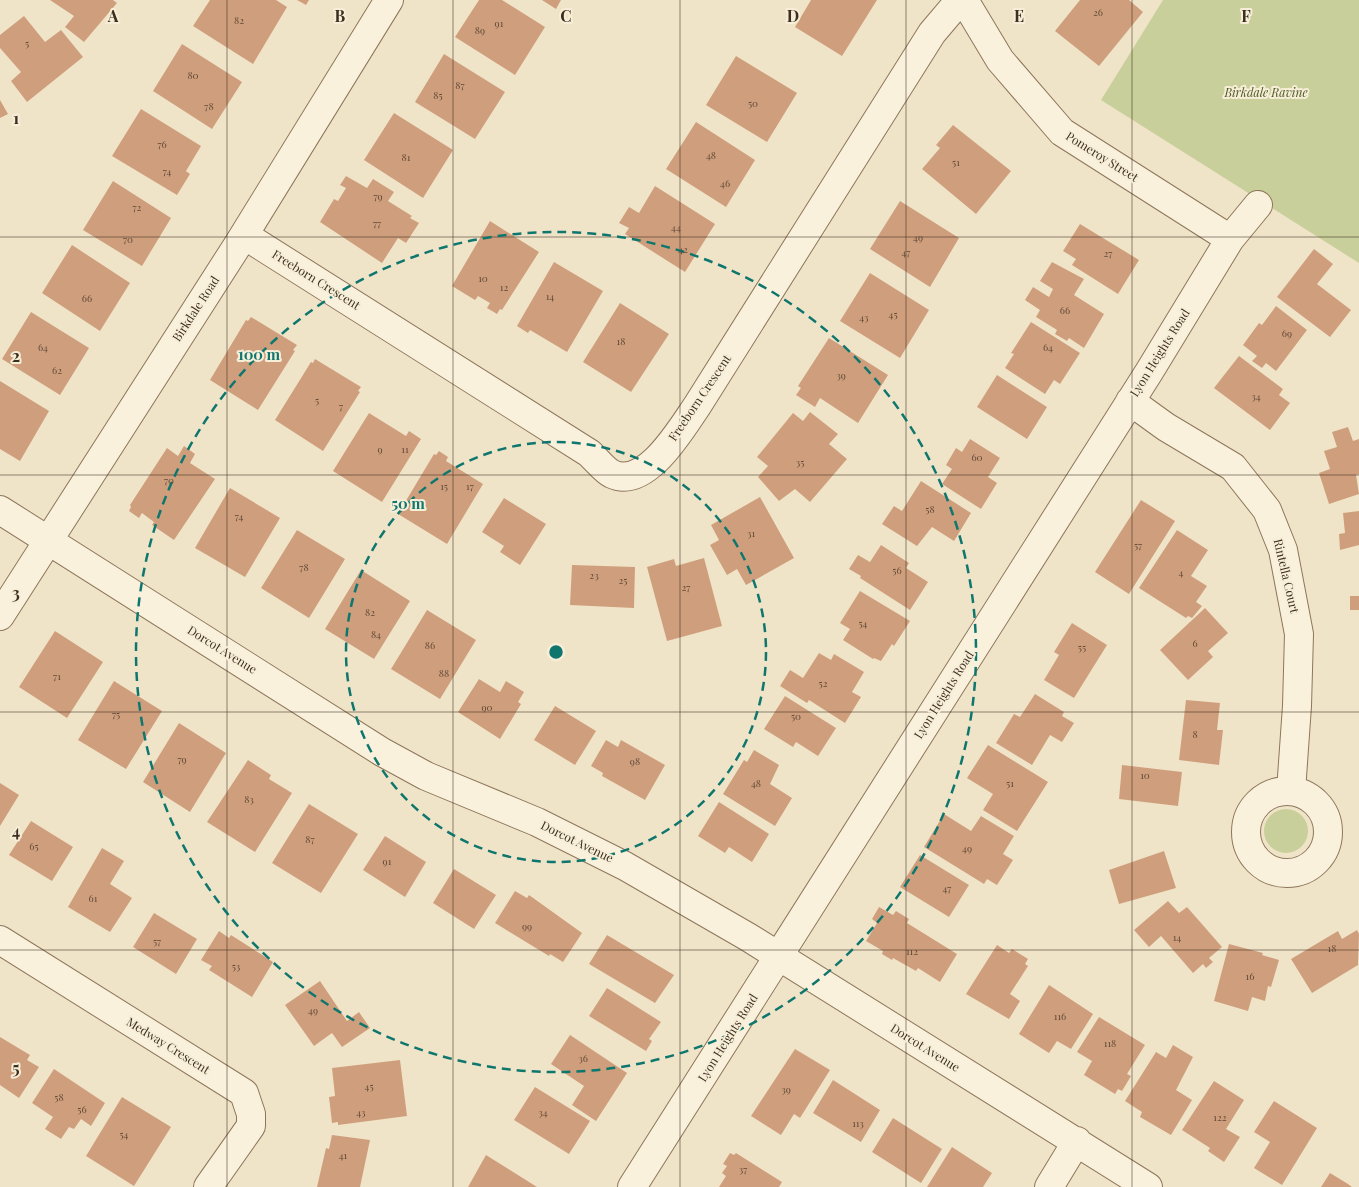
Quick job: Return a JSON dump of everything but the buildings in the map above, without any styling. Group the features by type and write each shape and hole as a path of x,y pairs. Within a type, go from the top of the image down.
{"street":[{"name":"Birkdale Road","path":"0,616 244,234 389,0"},
{"name":"Freeborn Crescent","path":"244,234 589,453 613,474 634,476 649,466 673,439 697,406 932,33 960,0"},
{"name":"Pomeroy Street","path":"964,0 1000,60 1062,132 1230,239"},
{"name":"Lyon Heights Road","path":"632,1187 1130,401 1230,239 1258,205"},
{"name":"Rintella Court","path":"1130,401 1166,427 1233,467 1268,510 1283,550 1299,634 1297,706 1291,791"},
{"name":"Dorcot Avenue","path":"0,510 382,752 472,797 536,822 589,846 778,957 1077,1141 1148,1187"},
{"name":"Medway Crescent","path":"0,940 244,1093 251,1114 251,1126 208,1187"},
{"path":"1050,1187 1077,1141"}],"green space":[{"name":"Birkdale Ravine","path":"1163,0 1359,0 1359,263 1101,100"},
{"path":"1282,809 1290,809 1302,815 1308,831 1302,847 1290,853 1282,853 1270,847 1264,835 1264,827 1270,815"}]}
